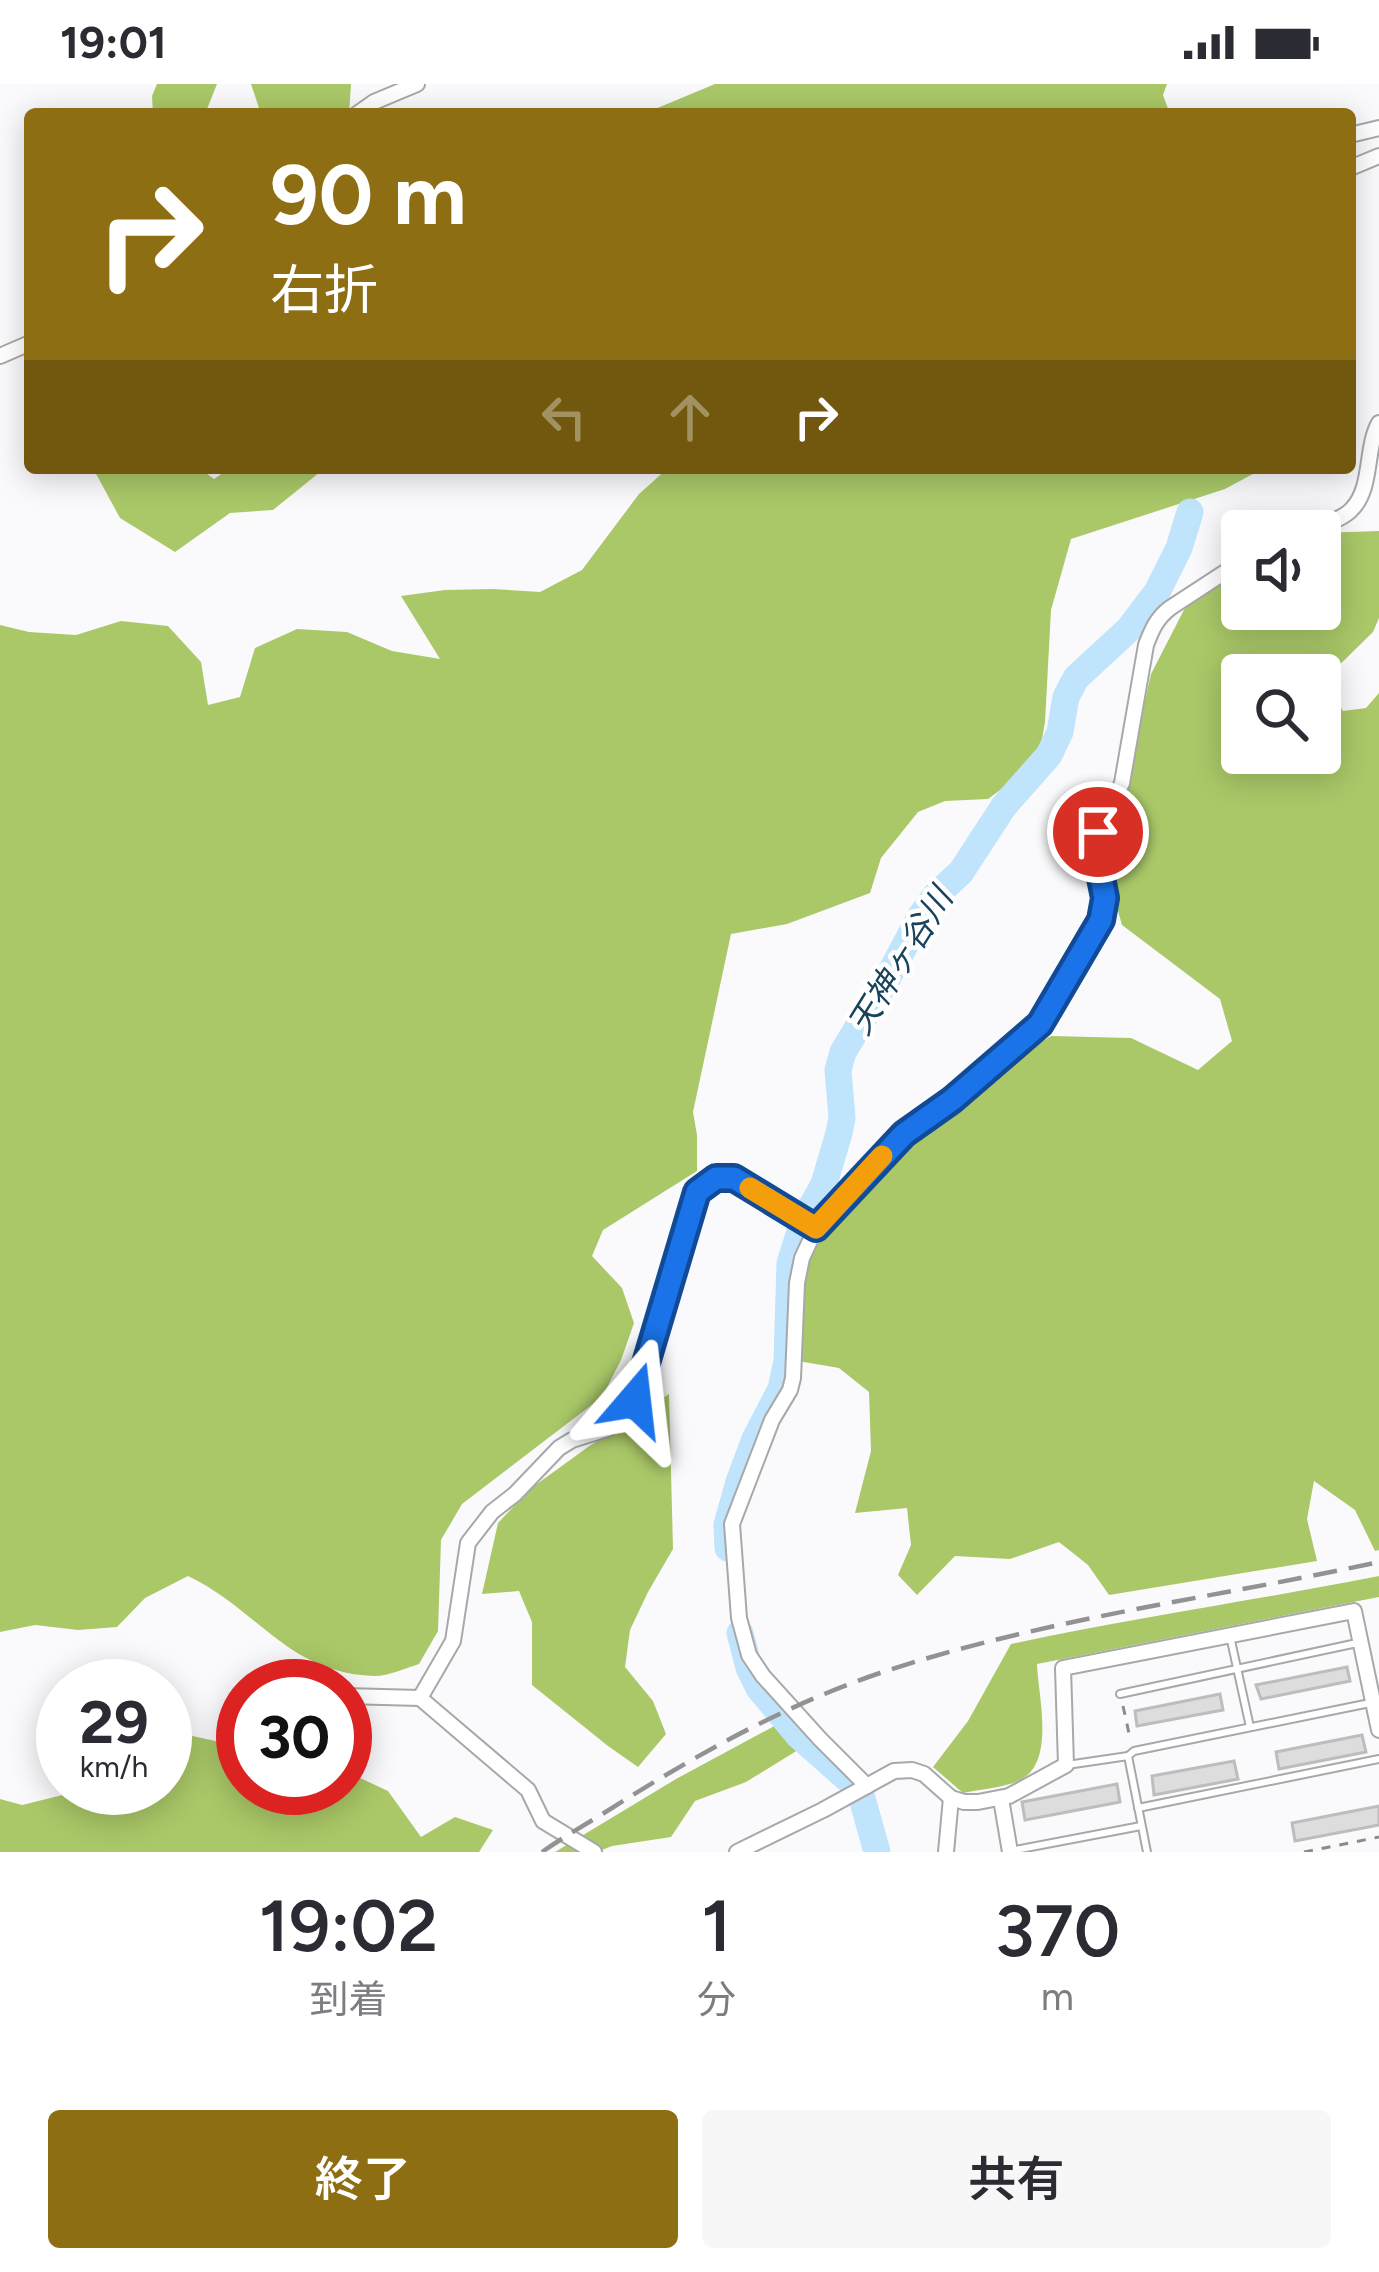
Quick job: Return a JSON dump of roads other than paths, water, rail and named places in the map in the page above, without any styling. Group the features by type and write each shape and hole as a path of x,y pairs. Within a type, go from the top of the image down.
{"street":[{"path":"366,108 417,84"},
{"path":"1341,516 1351,511 1363,490 1371,439 1379,423"},
{"path":"866,1786 764,1676 749,1655 739,1618 733,1524 772,1420 794,1378 796,1283 808,1223 904,1134 952,1100 1040,1024 1101,920 1105,898 1094,843 1122,783 1152,629 1170,608 1221,575"},
{"path":"420,1698 454,1642 468,1543 492,1512 559,1448 607,1429 631,1409 697,1192 725,1176 734,1178 808,1223"},
{"path":"744,1850 904,1768 924,1774 951,1798 964,1802 1001,1799 1066,1765 1063,1668 1354,1611 1379,1730"},
{"path":"372,1697 420,1698 528,1790 543,1820 594,1852"},
{"path":"946,1852 951,1798"},
{"path":"1001,1799 1010,1852"}],"lane":[{"path":"1230,1636 1250,1726"},
{"path":"1120,1694 1360,1642"},
{"path":"1066,1765 1128,1756 1374,1702"},
{"path":"1128,1756 1147,1852"},
{"path":"1138,1808 1379,1759"},
{"path":"1010,1852 1141,1826"}],"waterway":[{"name":"天神ヶ谷川","path":"728,1548 727,1525 739,1482 781,1389 787,1361 790,1263 803,1222 824,1184 839,1133 838,1070 843,1052 920,917 961,872 1004,806 1049,755 1076,678 1129,629 1157,592 1190,512"},
{"name":"天神ヶ谷川","path":"740,1633 759,1688 799,1736 850,1781 862,1798 877,1852"}],"railway":[{"path":"542,1852 742,1733 880,1673 1065,1624 1379,1562"}]}
